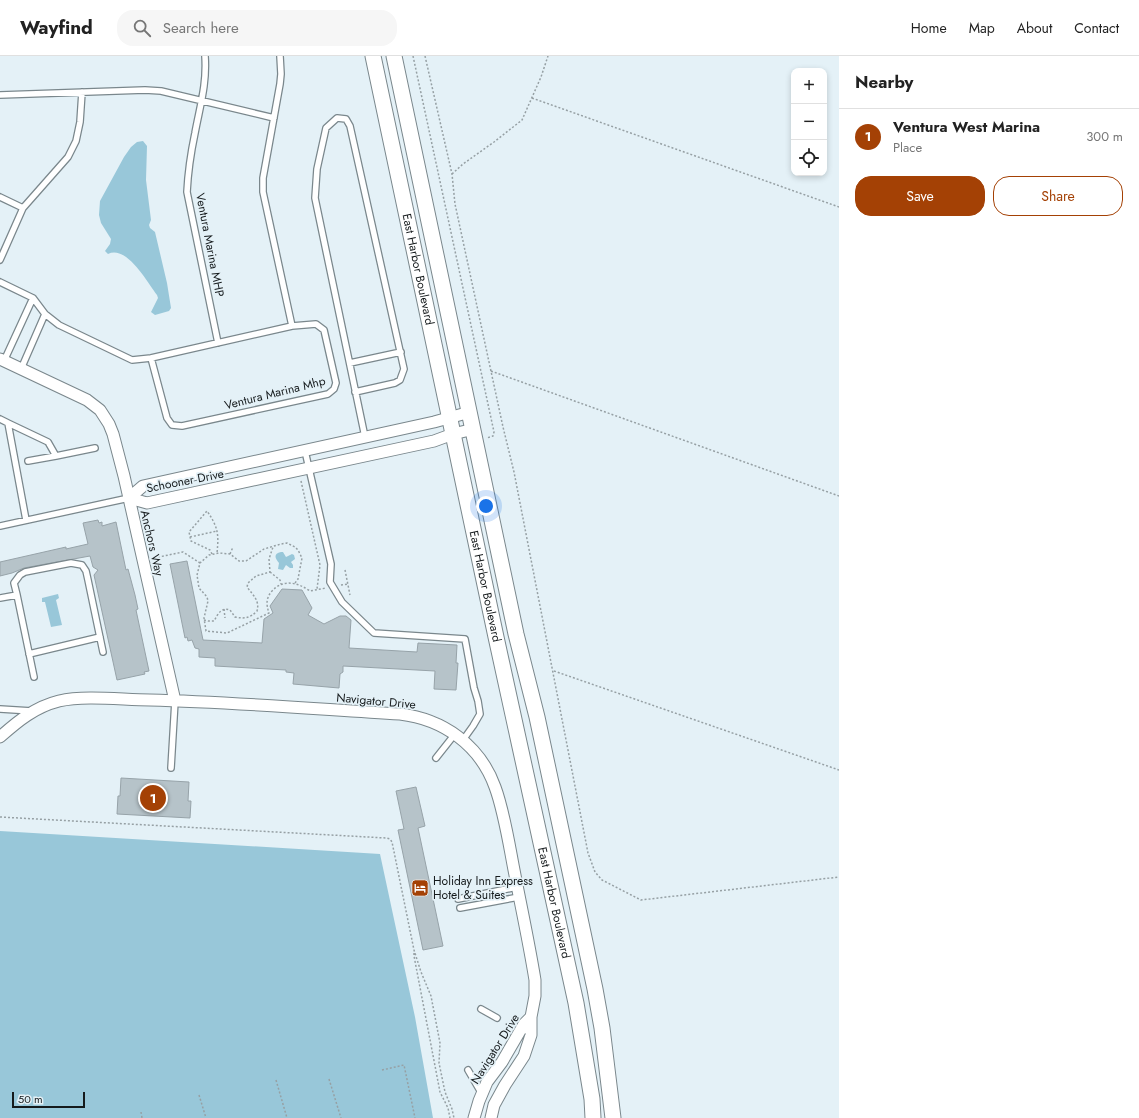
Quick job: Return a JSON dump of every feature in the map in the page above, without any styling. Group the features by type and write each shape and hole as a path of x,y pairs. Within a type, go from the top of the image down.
{"main road":[{"name":"East Harbor Boulevard","path":"373,56 496,637 576,1003 592,1099 593,1118"},
{"name":"East Harbor Boulevard","path":"394,56 474,429 516,634 537,717 595,989 602,1028 613,1118"}],"street":[{"name":"Anchors Way","path":"2,360 87,400 100,410 108,424 129,498 175,701"},
{"name":"Schooner Drive","path":"129,498 143,486 434,422 470,412"},
{"name":"Schooner Drive","path":"129,498 147,503 437,440 474,429"},
{"name":"Navigator Drive","path":"0,737 32,711 51,704 72,699 175,701 400,714 424,718 437,723 459,738 477,754 488,770 495,787 518,892 535,980 535,996 531,1018 531,1035 524,1056 505,1084 494,1105 490,1118"},
{"name":"Navigator Drive","path":"474,1118 487,1082 502,1062 524,1024 531,1018"}],"lane":[{"name":"Ventura Marina MHP","path":"205,56 205,86 195,133 187,192 218,343"},
{"path":"280,56 281,74 263,178 263,192 292,326"},
{"path":"0,95 145,90 161,91 274,118"},
{"path":"0,260 23,208 68,157 76,141 80,122 82,92"},
{"path":"355,392 388,386 400,380 404,369 402,352 350,126 346,119 337,118 326,128 317,170 315,198 355,392 365,437"},
{"path":"0,197 23,208"},
{"name":"Ventura Marina Mhp","path":"0,282 33,298 46,314 59,326 132,360 151,358 292,326 316,324 324,330 336,383 334,390 328,394 182,426 172,424 167,418 151,358"},
{"path":"2,360 33,298"},
{"path":"21,369 46,314"},
{"path":"350,363 402,352"},
{"path":"0,419 48,442 56,456"},
{"path":"8,423 26,520"},
{"path":"28,461 95,448"},
{"path":"305,451 331,564 330,582 342,602 374,633 464,639 480,714 473,726 436,758"},
{"path":"0,526 129,498"},
{"path":"34,677 14,583 20,575 25,572 71,563 82,565 86,571 103,652"},
{"path":"0,598 17,595"},
{"path":"29,654 100,637"},
{"path":"171,768 175,701"},
{"path":"0,709 32,711"},
{"path":"458,899 518,892"},
{"path":"460,908 518,892"},
{"path":"481,1009 497,1018"},
{"path":"468,1070 482,1094"}],"path":[{"path":"413,56 494,432 493,436 488,438"},
{"path":"425,56 452,174 455,204 514,472 588,853 595,872 602,880 641,900 839,877"},
{"path":"452,174 522,120 541,77 548,56"},
{"path":"532,98 839,207"},
{"path":"491,371 839,496"},
{"path":"298,478 302,481 320,565 316,589"},
{"path":"212,554 210,550 191,541 189,532 207,511 216,524 219,538 217,553"},
{"path":"190,537 217,531"},
{"path":"295,584 298,579 302,561 298,550 287,543 264,549 246,561 239,561 230,554 212,554 200,563 197,575 198,585 207,597 208,601 204,613 206,631 227,633 269,612 266,605 268,598 275,587 281,584 288,582 295,584 304,586 310,591 348,584"},
{"path":"230,554 233,547"},
{"path":"273,547 269,559 270,572 280,580 281,584"},
{"path":"154,558 182,552 200,563"},
{"path":"345,570 350,595"},
{"path":"204,620 214,621 220,611 224,609 230,610 235,617 247,618 251,616 257,611 258,603 247,588 248,583 256,576 270,572"},
{"path":"224,609 224,618"},
{"path":"554,672 839,770"},
{"path":"0,817 390,839 392,842 414,950 431,996 440,1044 439,1063 445,1092 454,1118"},
{"path":"414,950 440,1092 448,1108 450,1118"},
{"path":"382,1070 404,1065 415,1118"},
{"path":"329,1079 341,1118"},
{"path":"276,1080 287,1118"},
{"path":"199,1095 206,1118"},
{"path":"141,1112 142,1118"}],"water":[{"path":"143,141 147,146 146,180 151,220 149,225 155,232 167,283 171,308 169,311 155,315 151,312 158,298 157,295 136,266 122,255 115,253 108,254 105,251 110,244 111,239 101,223 99,215 100,201 124,157 131,147 137,142"},
{"path":"283,552 286,557 292,554 294,555 295,559 291,562 293,568 286,565 283,570 278,569 279,563 276,559 276,555"},
{"path":"58,594 59,598 56,600 62,625 51,627 45,602 42,602 42,598"},
{"path":"0,831 380,854 415,1017 433,1118 0,1118"}],"building":[{"path":"98,520 99,523 102,522 102,526 116,522 126,570 128,569 135,595 138,609 136,610 149,671 144,672 145,674 117,680 94,575 98,570 93,567 90,556 24,568 0,576 0,562 66,547 66,549 88,544 83,523"},
{"path":"187,561 203,640 262,643 264,619 273,613 270,606 282,589 302,590 312,608 308,615 324,624 340,616 346,616 351,620 349,648 417,652 418,643 457,645 456,663 458,663 456,690 434,689 435,671 343,666 343,672 340,674 339,688 293,684 294,673 286,672 286,670 215,666 215,658 199,657 199,649 195,648 192,640 188,641 187,637 185,638 170,564"},
{"path":"121,778 189,782 188,801 191,801 190,818 117,814"},
{"name":"Holiday Inn Express Hotel & Suites","path":"416,787 425,826 418,828 443,946 423,950 398,830 404,829 396,791"}],"place":[{"name":"Ventura West Marina","path":"153,798"},
{"name":"Holiday Inn Express Hotel & Suites","path":"420,888"}]}
